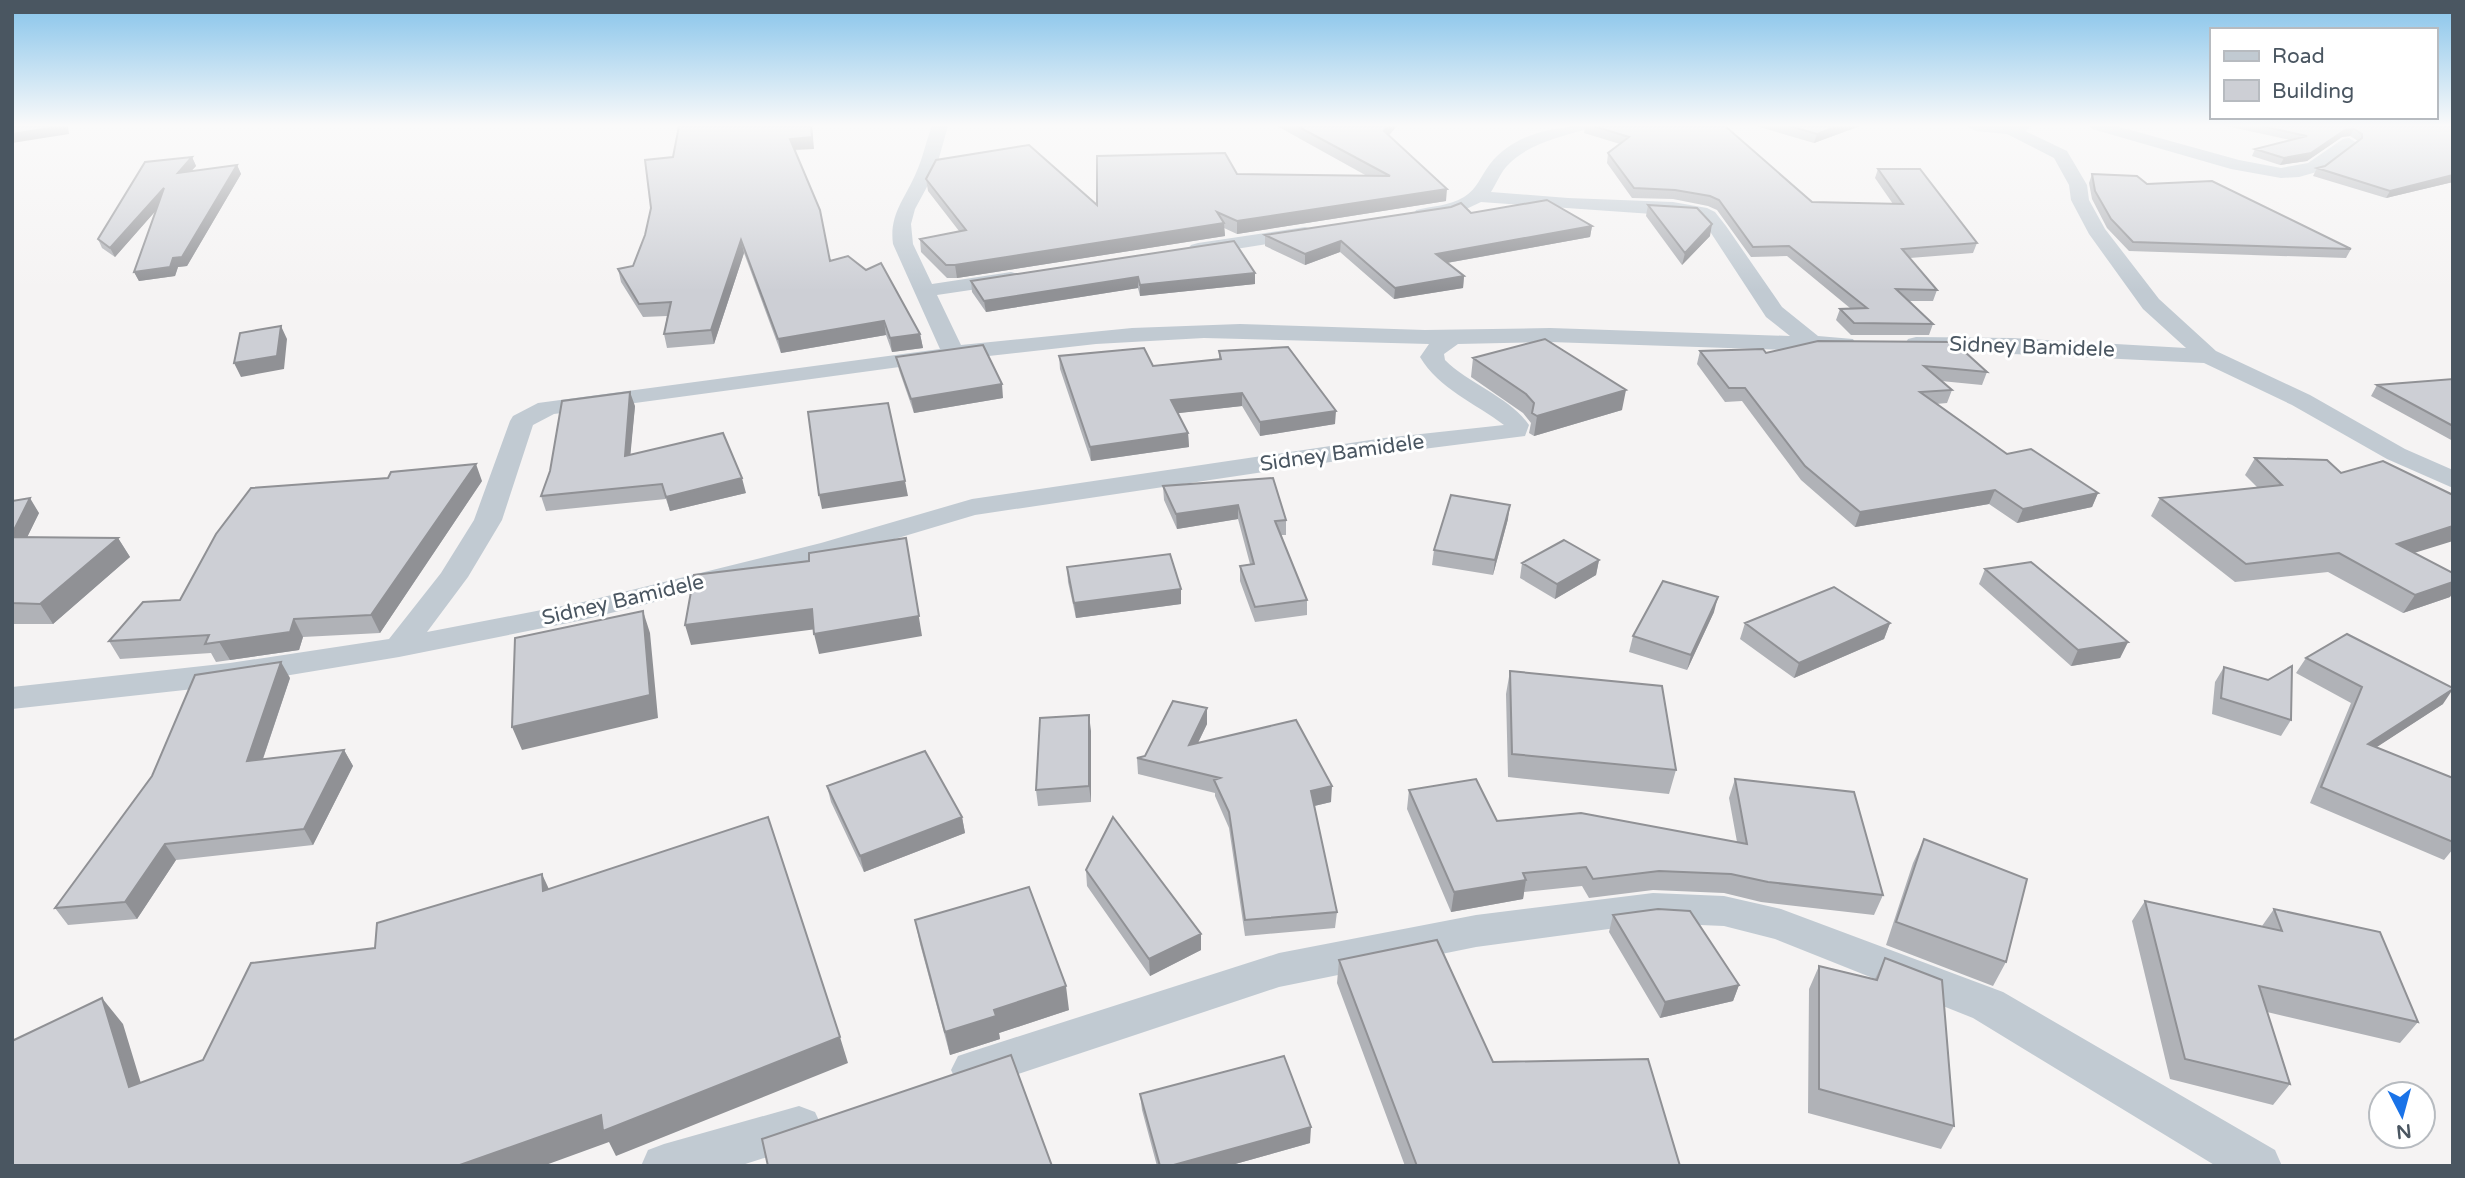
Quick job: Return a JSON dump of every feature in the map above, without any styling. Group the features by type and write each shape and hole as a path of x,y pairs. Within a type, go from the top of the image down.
{"street":[{"path":"921,181 902,214 900,228 903,244 953,353"},
{"path":"1478,196 1488,181"},
{"path":"2076,181 2080,200 2096,230 2132,279 2151,304 2208,356"},
{"path":"1409,217 1450,209 1478,196 1700,212 1708,216 1720,230 1774,312 1814,344"},
{"path":"1179,252 1328,229"},
{"path":"925,291 1032,274"},
{"path":"399,647 453,577 488,520 522,421 534,413 564,405 1088,336 1269,331 1379,338 1452,337"},
{"name":"Sidney Bamidele","path":"12,698 230,674 399,647 596,608 831,549 972,507 1384,446 1516,431 1517,425 1512,419 1433,363 1431,357 1435,350 1452,337 1550,335 1814,344 2012,345 2208,356 2301,400 2396,453 2453,480"},
{"path":"940,1081 1279,970 1490,930 1653,908 1724,911 1781,925 1989,1005 2259,1166"},
{"path":"664,1166 744,1145 835,1115"}],"building":[{"path":"133,181 227,181 182,257 173,258 170,267 134,272 164,188 110,248 98,239"},
{"path":"648,181 808,181 820,210 830,261 848,256 866,270 881,263 920,334 890,338 884,321 778,339 741,240 711,330 664,334 671,302 639,304 618,269 633,266 645,235 651,208"},
{"path":"928,181 1070,181 1097,205 1097,181 1438,181 1447,189 1237,221 1217,212 1224,223 955,265 946,265 920,239 966,230"},
{"path":"1629,181 1788,181 1812,202 1903,204 1887,181 1929,181 1977,243 1902,249 1937,290 1896,289 1933,324 1854,323 1840,309 1867,308 1789,246 1753,247 1719,200 1675,190 1634,188"},
{"path":"2093,181 2143,181 2147,184 2212,181 2351,249 2133,242 2111,219 2095,191"},
{"path":"2358,181 2429,181 2390,191"},
{"path":"1547,200 1592,226 1436,254 1464,276 1395,288 1341,241 1305,254 1265,235 1451,207 1461,203 1471,213"},
{"path":"1648,205 1697,208 1712,224 1685,253"},
{"path":"1234,241 1255,273 1140,285 1138,277 984,301 971,281"},
{"path":"281,326 277,356 234,363 240,333"},
{"path":"1545,339 1626,390 1537,416 1532,413 1534,403 1526,394 1473,358"},
{"path":"1818,341 1954,342 1987,372 1924,366 1952,390 1920,392 2007,454 2031,449 2098,493 2023,509 1995,490 1860,512 1805,466 1745,388 1729,388 1700,351 1763,349 1766,353"},
{"path":"983,345 1002,384 911,399 896,357"},
{"path":"1288,347 1336,411 1260,422 1242,393 1171,400 1188,433 1090,447 1059,356 1144,348 1153,366 1221,359 1219,351"},
{"path":"2453,379 2453,426 2377,385"},
{"path":"630,392 625,456 723,433 742,478 666,497 662,484 541,496 550,471 562,401"},
{"path":"888,403 905,481 819,495 808,412"},
{"path":"2255,458 2327,460 2341,473 2383,461 2453,495 2453,526 2397,544 2453,573 2453,582 2415,595 2339,553 2246,564 2160,498 2282,485"},
{"path":"476,464 371,615 294,619 290,632 205,644 209,635 109,641 143,602 180,600 216,534 251,488 388,478 391,472"},
{"path":"1273,478 1286,520 1275,521 1307,600 1255,607 1240,566 1254,564 1238,505 1176,514 1163,486"},
{"path":"1451,495 1510,505 1495,560 1434,550"},
{"path":"30,498 12,534 12,501"},
{"path":"12,537 118,538 40,604 12,603"},
{"path":"906,538 919,616 814,634 812,609 685,625 694,575 809,561 809,553"},
{"path":"1564,540 1599,560 1557,584 1522,563"},
{"path":"1170,554 1181,589 1074,603 1067,567"},
{"path":"2031,562 2128,642 2078,650 1985,569"},
{"path":"1663,581 1718,597 1691,655 1633,636"},
{"path":"1834,587 1890,623 1799,663 1745,623"},
{"path":"643,611 650,695 512,727 515,638"},
{"path":"2347,634 2453,688 2368,744 2453,778 2453,842 2321,787 2362,687 2306,658"},
{"path":"281,662 247,761 344,750 304,829 165,844 125,902 55,908 152,776 195,675"},
{"path":"2292,666 2291,720 2221,698 2224,667 2268,680"},
{"path":"1510,671 1662,686 1676,770 1512,754"},
{"path":"1173,701 1207,708 1189,745 1296,720 1332,786 1311,791 1337,912 1245,920 1229,812 1214,780 1220,778 1137,758 1145,756"},
{"path":"1089,715 1089,786 1036,790 1040,718"},
{"path":"925,751 962,817 860,856 827,786"},
{"path":"1476,779 1497,821 1581,813 1747,844 1735,779 1854,792 1883,895 1768,882 1731,874 1659,871 1593,879 1586,867 1523,873 1526,880 1454,892 1409,790"},
{"path":"768,817 840,1037 603,1131 601,1115 457,1166 12,1166 12,1041 102,998 129,1087 203,1060 251,963 375,948 377,923 542,874 543,891"},
{"path":"1113,817 1201,934 1149,959 1086,870"},
{"path":"1924,839 2027,879 2006,962 1896,922"},
{"path":"1029,887 1066,986 994,1010 996,1016 945,1032 915,920"},
{"path":"2145,901 2282,931 2274,909 2380,932 2418,1022 2259,986 2290,1084 2185,1059"},
{"path":"1658,909 1690,911 1739,985 1665,1002 1613,915"},
{"path":"1437,940 1493,1062 1648,1059 1680,1166 1417,1166 1339,960"},
{"path":"1885,958 1942,980 1954,1126 1819,1089 1819,966 1877,980"},
{"path":"1011,1055 1052,1166 768,1166 762,1139"},
{"path":"1284,1056 1311,1127 1170,1166 1160,1166 1140,1094"}]}
